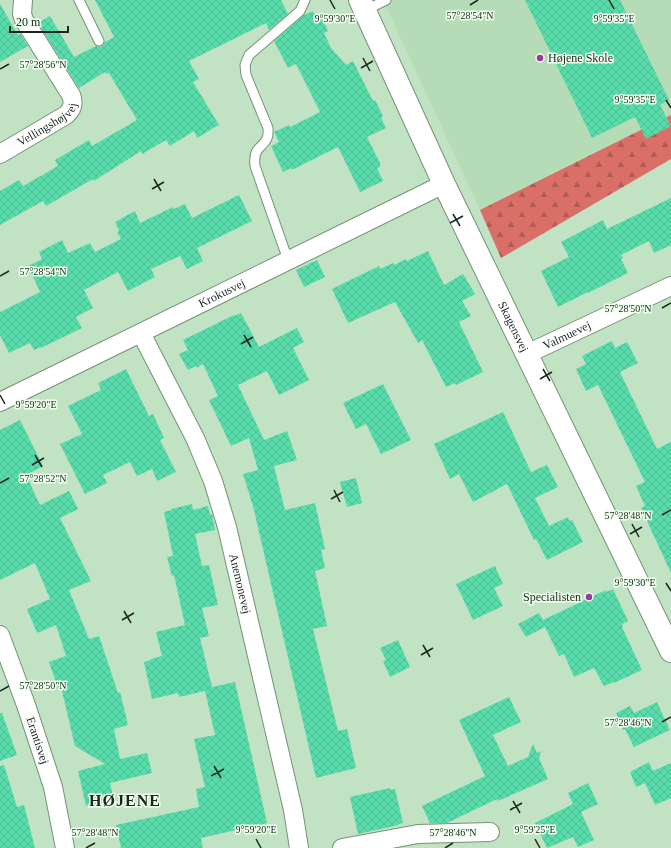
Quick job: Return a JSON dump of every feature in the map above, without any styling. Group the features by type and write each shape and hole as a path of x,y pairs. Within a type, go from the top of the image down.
{"street":[{"name":"Vellingshøjvej","path":"0,154 66,115 73,106 71,95 24,20 22,14 23,0"},
{"name":"Skagensvej","path":"362,5 444,184 671,651"},
{"name":"Krokusvej","path":"0,402 444,184"},
{"name":"Valmuevej","path":"527,354 671,286"},
{"name":"Anemonevej","path":"141,332 195,438 213,481 232,550 293,810 299,848"},
{"name":"Erantisvej","path":"0,635 26,705 53,786 65,848"},
{"path":"342,848 418,834 490,832"}],"lane":[{"path":"79,0 99,41"},
{"path":"288,260 255,166 254,157 257,149 266,143 269,136 268,128 246,75 245,65 249,55 300,11 306,0"},
{"path":"362,5 386,0"}],"shaded area":[{"name":"Højene Skole","path":"383,0 671,0 671,115 480,210"}],"green space":[{"path":"671,115 671,159 501,258 480,210"}],"building":[{"path":"95,0 281,0 288,14 269,30 266,23 189,61 199,79 193,82 219,125 197,138 194,131 170,146 166,140 142,154 141,151 94,181 93,179 46,206 43,201 0,225 0,191 19,180 23,186 58,166 55,160 89,140 92,146 137,120 109,73 106,74 105,72 79,88 38,23 50,16 74,57 96,46 101,47 105,42 114,37"},
{"path":"525,0 620,0 669,100 660,105 671,126 646,139 635,117 592,138"},
{"path":"0,4 18,35 20,34 28,46 0,62"},
{"path":"313,11 317,18 321,16 328,31 324,33 331,48 346,65 353,61 373,101 375,100 383,116 381,118 386,128 367,137 380,163 380,167 377,168 383,181 360,192 338,147 292,170 291,168 283,172 271,146 279,142 274,132 289,125 290,127 320,112 296,64 288,68 274,41 304,15"},
{"path":"239,195 252,221 197,248 203,261 187,269 180,256 151,269 155,277 128,291 118,272 84,290 93,308 76,317 82,328 41,348 34,350 30,343 9,353 0,335 0,312 40,292 28,266 42,259 39,252 62,240 68,253 90,243 95,252 121,239 117,232 119,231 115,222 135,211 140,223 173,207 174,209 185,204 192,218"},
{"path":"671,198 671,245 654,253 649,241 621,255 623,258 621,259 628,273 558,307 541,271 569,257 561,242 603,220 607,229"},
{"path":"428,251 444,285 463,274 475,294 462,301 471,316 459,322 483,372 456,385 455,383 446,387 422,340 418,343 395,302 348,323 332,289 379,266 380,269 393,263 394,265 406,259 407,261"},
{"path":"317,260 325,277 304,287 296,270"},
{"path":"241,313 259,347 297,328 304,342 293,348 309,380 279,395 267,371 238,385 264,440 287,431 297,460 274,466 285,510 315,503 325,549 321,550 325,568 315,571 327,626 313,629 338,731 347,729 356,768 316,778 253,506 243,474 258,470 249,438 231,446 209,400 218,396 203,364 197,368 196,366 188,370 179,354 188,350 183,340"},
{"path":"612,341 615,348 627,342 638,363 620,372 657,449 671,442 671,573 641,508 645,506 636,486 645,482 598,385 586,391 576,369 586,364 582,356"},
{"path":"126,369 149,416 153,414 164,438 160,440 176,472 157,481 152,469 137,476 130,462 103,475 107,483 85,494 60,444 82,434 68,406 101,390 98,383"},
{"path":"383,384 411,440 381,454 366,424 356,429 343,403"},
{"path":"503,412 531,472 547,465 558,487 535,498 549,526 568,517 569,521 572,520 583,542 547,560 536,539 534,540 507,484 473,502 459,474 450,479 434,444"},
{"path":"20,420 43,466 26,475 40,505 69,491 78,509 60,518 91,581 69,590 89,639 99,636 118,693 120,692 128,725 114,729 120,759 147,753 152,773 110,783 114,800 86,806 78,771 105,764 75,746 61,687 58,688 49,662 66,656 56,625 37,633 27,609 50,599 35,563 0,580 0,430"},
{"path":"356,478 362,503 347,507 340,482"},
{"path":"192,504 193,510 208,506 210,515 212,514 215,530 195,534 202,566 209,565 218,605 202,608 209,636 200,638 212,687 235,682 267,823 201,838 203,848 121,848 116,825 199,807 196,789 205,787 194,739 215,735 205,691 179,697 178,693 152,699 144,662 162,656 156,632 185,625 174,575 172,576 167,557 173,556 164,512"},
{"path":"495,566 503,584 494,588 503,606 473,620 456,584"},
{"path":"613,589 628,621 622,624 622,627 642,670 614,683 604,686 594,668 574,677 564,654 559,656 545,627 526,637 518,624 539,613 543,620 606,590 606,592"},
{"path":"398,640 410,667 390,677 383,661 386,660 380,648"},
{"path":"509,697 521,722 493,735 508,766 528,757 533,744 537,753 541,751 539,758 548,779 498,801 497,799 447,823 430,823 422,806 485,776 459,720"},
{"path":"657,702 670,730 634,747 625,729 623,730 616,713 630,706 634,713"},
{"path":"0,713 2,713 17,755 0,761"},
{"path":"649,762 653,771 671,763 671,798 655,805 645,783 636,787 630,772"},
{"path":"4,765 17,807 24,805 35,848 0,848 0,766"},
{"path":"588,783 598,804 581,812 594,840 578,847 573,837 547,848 535,823 573,804 568,793"},
{"path":"390,788 391,790 395,789 403,823 358,834 350,797"}],"place":[{"name":"Højene Skole","path":"540,58"},
{"name":"Specialisten","path":"589,597"}],"district":[{"name":"HØJENE","path":"125,800"}]}
